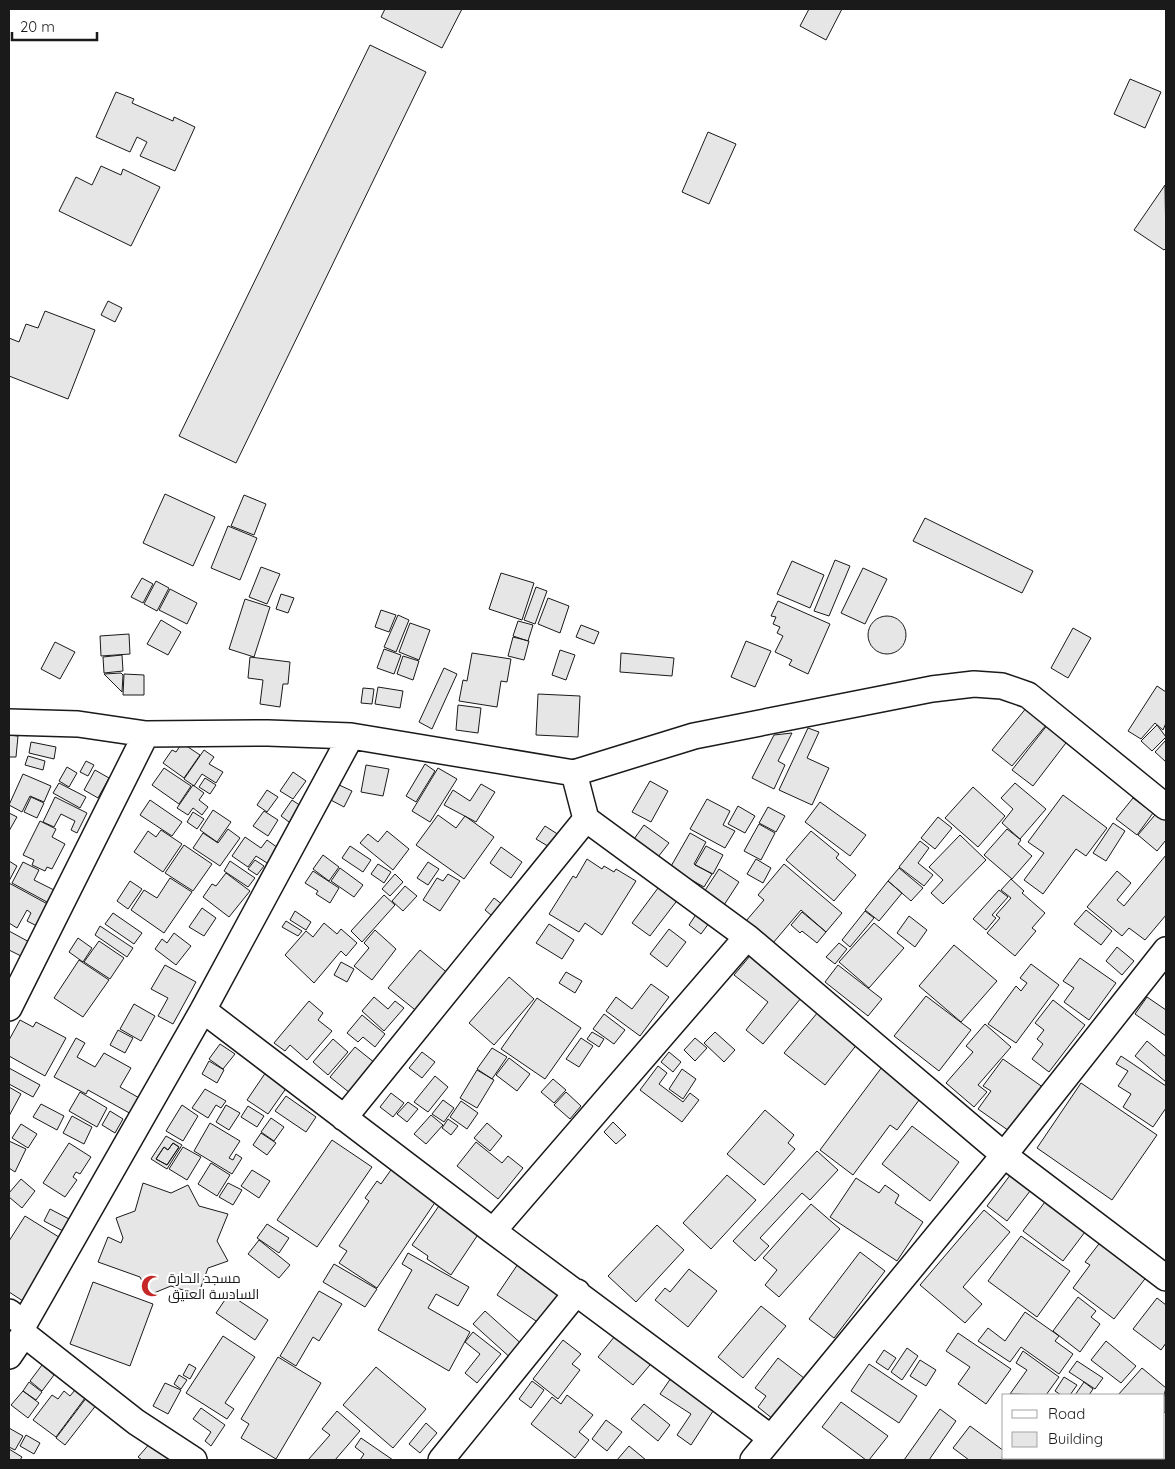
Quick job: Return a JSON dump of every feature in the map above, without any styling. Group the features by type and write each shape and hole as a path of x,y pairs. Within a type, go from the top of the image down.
{"street":[{"path":"9,722 78,724 146,734 268,733 351,736 574,773 694,736 932,689 974,684 1002,686 1028,695 1166,806"},
{"path":"9,1008 146,734"},
{"path":"9,1356 19,1323 203,1010 351,736"},
{"path":"574,773 586,819 747,937 1004,1155 1166,1278"},
{"path":"344,1118 586,819"},
{"path":"493,1231 747,937"},
{"path":"754,1460 1004,1155 1166,950"},
{"path":"203,1010 493,1231 772,1438"},
{"path":"441,1460 577,1292"},
{"path":"19,1323 136,1422 194,1460"}],"building":[{"path":"385,9 462,9 442,48 381,17"},
{"path":"809,9 842,9 826,40 800,26"},
{"path":"370,45 426,72 236,463 179,436"},
{"path":"1130,79 1161,92 1145,128 1114,114"},
{"path":"116,92 134,99 132,103 173,121 174,117 195,127 175,171 140,156 147,142 137,137 130,152 96,137"},
{"path":"708,132 736,144 709,204 682,192"},
{"path":"101,166 121,175 123,169 160,187 131,246 59,211 76,177 92,185"},
{"path":"1165,185 1166,248 1164,250 1134,230"},
{"path":"108,301 122,308 115,322 101,315"},
{"path":"45,311 95,330 68,399 9,376 9,338 19,342 26,324 38,328"},
{"path":"165,494 215,517 193,566 143,543"},
{"path":"244,495 266,504 254,535 231,526"},
{"path":"925,518 1033,571 1022,593 913,541"},
{"path":"228,526 257,538 240,580 211,568"},
{"path":"835,560 850,566 829,616 814,611"},
{"path":"792,561 824,575 810,608 777,594"},
{"path":"261,567 280,574 267,604 249,597"},
{"path":"863,568 887,579 865,624 841,613"},
{"path":"501,573 534,583 522,620 489,609"},
{"path":"142,578 153,584 143,603 131,597"},
{"path":"156,581 169,588 157,611 144,604"},
{"path":"536,587 547,591 535,624 524,620"},
{"path":"170,589 197,603 187,624 159,610"},
{"path":"281,594 294,598 288,613 276,609"},
{"path":"548,598 569,606 560,633 538,624"},
{"path":"245,599 270,607 254,657 229,649"},
{"path":"778,601 830,624 808,674 789,665 792,660 775,652 783,636 777,633 780,627 773,624 776,617 771,616"},
{"path":"381,610 396,615 389,632 375,627"},
{"path":"398,615 409,620 396,652 384,647"},
{"path":"887,616 900,622 906,635 900,648 887,654 874,648 868,635 874,622"},
{"path":"161,620 181,632 168,655 147,644"},
{"path":"518,621 533,625 528,641 513,636"},
{"path":"410,623 430,630 419,660 399,652"},
{"path":"581,625 599,632 594,644 576,637"},
{"path":"1073,628 1091,638 1068,678 1051,668"},
{"path":"129,634 130,654 101,656 100,636"},
{"path":"513,637 529,641 524,660 508,656"},
{"path":"746,641 771,651 755,687 731,677"},
{"path":"55,642 75,652 60,679 41,669"},
{"path":"384,649 401,655 394,674 377,668"},
{"path":"560,650 575,655 566,680 552,675"},
{"path":"472,653 511,659 507,682 501,681 497,707 459,701 463,680 467,681"},
{"path":"621,653 674,658 672,676 620,672"},
{"path":"122,655 123,671 104,673 103,657"},
{"path":"403,656 419,661 413,680 397,674"},
{"path":"250,657 290,662 288,684 283,684 280,707 260,704 263,680 248,678"},
{"path":"444,668 457,674 432,729 419,722"},
{"path":"121,673 123,675 122,692 104,674"},
{"path":"124,674 144,675 144,695 123,695"},
{"path":"1157,686 1166,692 1166,723 1163,730 1155,723 1141,739 1128,731"},
{"path":"378,687 403,691 400,708 375,704"},
{"path":"363,688 374,689 372,704 361,703"},
{"path":"538,694 580,696 578,737 536,735"},
{"path":"458,705 481,708 478,733 456,730"},
{"path":"1027,707 1047,724 1012,766 992,750"},
{"path":"1052,719 1072,735 1033,786 1012,770"},
{"path":"1157,725 1166,737 1152,751 1141,741"},
{"path":"808,728 819,732 807,758 829,768 812,805 779,790"},
{"path":"792,733 778,761 785,765 774,789 752,778 774,735"},
{"path":"9,735 18,736 16,757 9,757"},
{"path":"1166,740 1166,762 1155,752"},
{"path":"31,742 56,747 54,759 29,753"},
{"path":"182,743 200,755 184,778 163,763 172,750 176,752"},
{"path":"204,750 214,757 209,764 223,772 216,783 202,774 194,786 184,779"},
{"path":"28,756 45,761 43,770 25,765"},
{"path":"86,761 94,765 88,776 80,772"},
{"path":"425,764 435,771 416,802 406,796"},
{"path":"366,765 389,769 383,796 361,792"},
{"path":"67,767 77,773 69,787 59,781"},
{"path":"164,768 191,786 179,804 152,785"},
{"path":"438,768 457,779 430,822 412,811"},
{"path":"95,770 109,778 98,798 84,790"},
{"path":"293,772 306,781 293,799 280,791"},
{"path":"23,774 51,786 44,802 30,796 22,812 9,805"},
{"path":"205,778 216,785 210,794 199,787"},
{"path":"650,781 668,791 651,822 632,812"},
{"path":"59,783 86,797 80,808 53,793"},
{"path":"335,783 352,791 344,807 327,798"},
{"path":"1015,783 1046,809 1020,839 1002,823 1013,809 1001,798"},
{"path":"481,784 495,792 476,822 444,805 453,790 470,801"},
{"path":"193,785 204,793 199,800 208,807 202,815 193,808 188,815 177,808"},
{"path":"973,787 1005,816 978,847 945,818"},
{"path":"267,790 278,797 267,812 257,805"},
{"path":"1063,795 1107,828 1086,856 1076,849 1043,894 1024,880 1044,853 1028,842"},
{"path":"31,797 44,803 37,818 24,812"},
{"path":"55,797 87,813 77,833 71,830 75,821 61,814 54,827 43,822"},
{"path":"1133,798 1153,813 1137,835 1116,819"},
{"path":"707,799 730,811 723,825 735,831 725,848 690,829"},
{"path":"150,800 182,822 172,836 140,815"},
{"path":"292,800 304,808 293,825 281,816"},
{"path":"820,802 866,835 850,856 805,822"},
{"path":"738,806 755,816 745,833 728,824"},
{"path":"768,807 785,816 776,832 759,823"},
{"path":"1160,809 1166,814 1166,840 1157,851 1138,835"},
{"path":"213,810 231,822 217,842 200,830"},
{"path":"264,811 278,820 268,836 253,826"},
{"path":"193,812 204,819 197,829 187,822"},
{"path":"9,813 17,817 9,831"},
{"path":"438,815 456,828 465,816 494,837 464,879 416,845"},
{"path":"938,817 952,828 935,849 921,838"},
{"path":"40,821 56,829 52,837 65,844 52,869 47,867 45,871 32,865 34,860 23,855"},
{"path":"1113,823 1125,831 1106,861 1093,853"},
{"path":"759,824 775,833 761,860 744,851"},
{"path":"644,825 669,843 658,857 634,839"},
{"path":"545,826 559,835 551,848 536,839"},
{"path":"228,829 240,838 220,866 193,848 203,833 218,843"},
{"path":"1007,829 1021,840 1018,844 1032,856 1012,879 984,855"},
{"path":"161,830 182,844 163,872 134,852 148,831 156,837"},
{"path":"387,831 409,849 393,870 360,843 368,834 378,842"},
{"path":"811,831 839,854 836,858 856,875 834,901 786,860"},
{"path":"690,833 706,842 694,864 712,874 704,887 670,868"},
{"path":"960,835 986,860 943,904 931,893 943,880 929,867"},
{"path":"245,837 261,848 267,840 285,853 275,868 256,856 248,867 232,856"},
{"path":"920,841 929,848 918,863 933,875 924,886 899,867"},
{"path":"184,845 212,864 193,891 165,873"},
{"path":"350,846 371,860 363,872 342,858"},
{"path":"706,846 723,855 713,874 695,865"},
{"path":"501,847 522,862 511,878 490,863"},
{"path":"323,855 339,867 329,881 313,869"},
{"path":"1166,855 1166,915 1145,940 1129,928 1122,936 1087,907 1117,871 1131,883 1117,900 1124,906"},
{"path":"587,859 602,869 604,866 614,872 616,869 636,881 602,935 585,923 579,932 549,914 573,876 576,878"},
{"path":"756,859 771,868 763,883 747,874"},
{"path":"255,860 264,866 257,875 248,869"},
{"path":"9,861 17,866 9,881"},
{"path":"230,861 255,878 248,887 224,871"},
{"path":"23,862 39,870 34,880 54,890 47,902 12,883"},
{"path":"428,862 439,869 428,885 417,878"},
{"path":"378,864 391,872 384,883 371,874"},
{"path":"784,864 842,913 826,932 801,910 773,943 746,921 764,900 758,895"},
{"path":"340,868 363,885 354,897 331,881"},
{"path":"899,868 923,888 911,901 888,881"},
{"path":"719,869 739,882 724,905 704,892"},
{"path":"313,871 339,888 330,903 316,894 318,891 305,883"},
{"path":"226,873 250,891 229,917 203,897 212,884 216,886"},
{"path":"395,874 403,882 390,896 382,889"},
{"path":"448,874 460,881 440,911 423,900 437,878 443,881"},
{"path":"170,878 192,892 164,933 131,910 144,890 157,898"},
{"path":"1011,879 1024,891 1022,893 1045,913 1032,928 1036,931 1015,956 987,933 1000,918 996,915 1011,898 1001,890"},
{"path":"130,881 142,889 128,909 117,901"},
{"path":"888,881 902,893 879,921 865,910"},
{"path":"9,883 53,907 41,928 27,921 31,913 27,910 17,928 9,923"},
{"path":"661,884 679,898 650,936 632,923"},
{"path":"405,886 417,896 403,911 392,901"},
{"path":"999,890 1008,897 992,915 996,918 986,930 973,919"},
{"path":"384,895 395,905 362,942 351,931"},
{"path":"494,898 508,909 498,921 485,910"},
{"path":"202,908 216,918 204,936 189,927"},
{"path":"699,910 712,919 701,934 689,925"},
{"path":"1086,910 1112,931 1101,945 1074,924"},
{"path":"295,911 311,922 306,930 290,920"},
{"path":"865,911 874,918 850,947 842,940"},
{"path":"802,912 826,932 817,943 791,925"},
{"path":"113,913 142,933 134,944 105,924"},
{"path":"909,916 927,930 915,947 897,933"},
{"path":"286,921 302,931 298,936 282,927"},
{"path":"324,923 337,934 341,929 357,943 346,956 341,951 314,983 285,955 306,931 313,937"},
{"path":"874,923 904,948 869,988 839,962"},
{"path":"549,924 574,940 562,959 536,943"},
{"path":"100,926 133,948 127,957 95,935"},
{"path":"669,929 686,942 667,967 650,954"},
{"path":"375,930 396,949 372,980 354,966 369,948 364,943"},
{"path":"9,931 31,943 23,957 9,950"},
{"path":"174,933 191,946 176,965 155,949 162,939 167,943"},
{"path":"78,938 92,948 83,962 69,952"},
{"path":"99,941 124,958 110,979 84,962"},
{"path":"839,943 847,949 835,964 826,957"},
{"path":"954,945 997,981 961,1022 919,986"},
{"path":"1117,947 1134,961 1122,975 1106,961"},
{"path":"420,950 450,975 419,1013 388,988"},
{"path":"755,950 806,992 763,1044 746,1030 768,1002 734,975"},
{"path":"1080,958 1116,983 1089,1020 1064,1002 1074,988 1063,981"},
{"path":"79,960 109,980 83,1017 54,998"},
{"path":"341,962 354,969 347,982 334,975"},
{"path":"1031,964 1059,985 1016,1043 988,1024 1016,986 1021,991 1027,983 1020,978"},
{"path":"165,965 196,982 173,1024 158,1016 168,998 151,989"},
{"path":"838,965 882,999 868,1016 825,982"},
{"path":"566,972 582,981 575,993 559,983"},
{"path":"509,977 534,999 494,1045 469,1023"},
{"path":"651,984 669,997 640,1036 606,1011 616,997 632,1009"},
{"path":"926,996 971,1030 939,1071 894,1036"},
{"path":"374,997 388,1009 395,1001 404,1008 384,1031 362,1011"},
{"path":"1147,997 1166,1010 1166,1036 1135,1014"},
{"path":"537,998 581,1028 545,1079 501,1049"},
{"path":"1053,1000 1085,1025 1049,1072 1032,1059 1043,1044 1037,1039 1044,1030 1035,1023"},
{"path":"309,1001 323,1013 318,1020 332,1031 307,1060 290,1045 285,1051 274,1043"},
{"path":"134,1004 155,1016 141,1041 120,1029"},
{"path":"818,1012 858,1043 825,1085 784,1053"},
{"path":"604,1014 625,1030 614,1044 593,1029"},
{"path":"362,1015 385,1034 375,1047 363,1037 358,1042 347,1033"},
{"path":"20,1020 33,1027 36,1022 66,1038 45,1076 9,1056 9,1040"},
{"path":"985,1024 1011,1047 978,1085 987,1092 974,1107 946,1083 973,1052 966,1046"},
{"path":"118,1030 133,1038 125,1053 110,1045"},
{"path":"592,1032 604,1039 599,1047 587,1039"},
{"path":"715,1032 735,1050 724,1062 704,1043"},
{"path":"76,1038 85,1043 77,1057 95,1067 104,1053 131,1068 120,1087 141,1099 133,1115 88,1090 86,1094 54,1077"},
{"path":"581,1038 593,1046 579,1067 566,1059"},
{"path":"695,1038 707,1048 695,1061 684,1050"},
{"path":"333,1039 348,1052 328,1075 313,1062"},
{"path":"1147,1041 1166,1057 1166,1082 1135,1056"},
{"path":"220,1044 235,1054 223,1069 209,1059"},
{"path":"355,1047 380,1067 355,1097 330,1077"},
{"path":"492,1048 507,1057 492,1079 477,1069"},
{"path":"422,1052 435,1062 422,1078 409,1068"},
{"path":"669,1052 681,1062 673,1072 661,1062"},
{"path":"1121,1056 1166,1086 1166,1108 1153,1127 1123,1107 1131,1094 1118,1086 1128,1071 1116,1064"},
{"path":"509,1058 530,1074 517,1091 496,1075"},
{"path":"1003,1059 1044,1088 1012,1133 978,1109 991,1091 983,1086"},
{"path":"209,1061 224,1070 217,1083 202,1074"},
{"path":"658,1066 667,1073 659,1084 683,1102 690,1093 699,1100 682,1122 640,1090"},
{"path":"882,1067 922,1096 897,1130 890,1125 853,1175 820,1150"},
{"path":"9,1068 40,1085 33,1097 9,1084"},
{"path":"682,1069 696,1079 683,1099 669,1089"},
{"path":"477,1070 494,1080 477,1108 460,1098"},
{"path":"266,1072 287,1087 268,1114 247,1100"},
{"path":"435,1076 448,1087 428,1112 414,1102"},
{"path":"553,1079 566,1090 554,1103 541,1092"},
{"path":"1081,1083 1157,1135 1112,1200 1037,1148"},
{"path":"9,1087 21,1094 9,1116"},
{"path":"205,1089 226,1101 221,1108 216,1105 208,1118 192,1108"},
{"path":"80,1092 107,1108 97,1127 69,1111"},
{"path":"566,1092 581,1106 570,1119 554,1105"},
{"path":"391,1093 404,1103 393,1117 380,1107"},
{"path":"286,1096 316,1117 306,1132 275,1111"},
{"path":"443,1100 454,1108 444,1122 432,1114"},
{"path":"461,1101 478,1113 467,1129 450,1117"},
{"path":"408,1102 418,1109 407,1122 397,1114"},
{"path":"41,1104 64,1116 57,1130 33,1117"},
{"path":"182,1105 198,1116 183,1141 166,1131"},
{"path":"226,1105 240,1113 229,1130 216,1122"},
{"path":"248,1106 264,1116 257,1127 241,1117"},
{"path":"765,1110 794,1135 788,1143 795,1149 764,1185 727,1154"},
{"path":"110,1111 123,1119 115,1133 102,1125"},
{"path":"431,1115 443,1125 426,1144 414,1134"},
{"path":"72,1116 92,1127 84,1144 63,1133"},
{"path":"271,1118 284,1127 274,1141 261,1132"},
{"path":"448,1119 458,1126 451,1135 442,1128"},
{"path":"613,1122 626,1135 616,1144 604,1132"},
{"path":"210,1123 240,1141 229,1158 233,1160 236,1154 242,1158 232,1174 194,1151"},
{"path":"487,1123 502,1136 490,1151 474,1138"},
{"path":"21,1124 37,1134 28,1148 12,1138"},
{"path":"912,1126 959,1162 930,1201 882,1164"},
{"path":"261,1133 276,1143 267,1155 253,1145"},
{"path":"166,1136 182,1145 167,1169 151,1159","holes":["173,1143 179,1147 167,1165 156,1159 164,1147 168,1150"]},
{"path":"332,1140 372,1167 317,1247 277,1220"},
{"path":"9,1141 26,1149 15,1172 9,1168"},
{"path":"476,1142 502,1163 508,1156 523,1168 498,1199 457,1166"},
{"path":"69,1143 91,1157 80,1174 76,1172 73,1177 77,1180 65,1197 43,1183"},
{"path":"173,1143 179,1147 167,1165 156,1159 164,1147 168,1150"},
{"path":"183,1147 201,1157 187,1180 169,1169"},
{"path":"817,1151 838,1170 810,1200 802,1193 760,1238 769,1246 755,1261 733,1241"},
{"path":"211,1163 230,1175 217,1196 198,1184"},
{"path":"1017,1166 1037,1182 1007,1221 987,1206"},
{"path":"393,1167 438,1198 377,1288 339,1263 347,1251 339,1246 369,1201 365,1198 377,1181 381,1184"},
{"path":"252,1170 270,1181 259,1198 241,1186"},
{"path":"727,1175 756,1200 711,1249 683,1223"},
{"path":"856,1178 879,1193 885,1185 899,1195 895,1203 923,1222 897,1261 830,1217"},
{"path":"21,1179 35,1191 22,1208 9,1197 9,1193"},
{"path":"143,1183 171,1193 188,1185 199,1206 228,1214 217,1241 228,1261 208,1268 198,1295 171,1286 149,1295 140,1277 98,1262 108,1237 121,1243 123,1238 116,1218 135,1211"},
{"path":"228,1183 242,1190 233,1205 219,1197"},
{"path":"1051,1194 1091,1224 1063,1261 1023,1231"},
{"path":"443,1200 483,1227 451,1275 427,1259 428,1256 412,1245"},
{"path":"811,1204 840,1229 779,1297 765,1285 777,1270 763,1258"},
{"path":"50,1209 71,1220 65,1232 44,1221"},
{"path":"984,1210 1010,1232 963,1287 982,1304 965,1323 920,1285"},
{"path":"25,1216 62,1239 23,1301 9,1292 9,1241"},
{"path":"267,1224 289,1238 279,1253 257,1238"},
{"path":"657,1225 684,1250 636,1302 608,1276"},
{"path":"1021,1236 1070,1271 1037,1317 988,1281"},
{"path":"1105,1236 1151,1271 1114,1319 1073,1288 1090,1265 1085,1262"},
{"path":"259,1240 290,1265 279,1278 248,1254"},
{"path":"860,1252 885,1271 834,1338 809,1319"},
{"path":"408,1253 469,1287 458,1306 436,1294 428,1308 470,1332 449,1371 378,1330 412,1270 402,1264"},
{"path":"520,1261 562,1290 539,1323 497,1295"},
{"path":"334,1264 377,1289 365,1307 323,1282"},
{"path":"689,1269 717,1291 688,1327 655,1300 665,1288 670,1292"},
{"path":"93,1282 153,1304 130,1366 70,1344"},
{"path":"319,1291 342,1304 319,1341 313,1337 296,1366 280,1356"},
{"path":"229,1294 268,1320 255,1340 216,1313"},
{"path":"1078,1297 1096,1311 1091,1317 1100,1324 1080,1352 1053,1331"},
{"path":"1157,1298 1166,1305 1166,1343 1161,1350 1133,1329"},
{"path":"761,1306 786,1326 743,1378 718,1357"},
{"path":"485,1311 525,1347 513,1360 473,1324"},
{"path":"1025,1312 1059,1336 1055,1341 1073,1354 1059,1374 1021,1347 1010,1362 978,1341 988,1328 1005,1341"},
{"path":"619,1331 655,1359 633,1385 598,1357"},
{"path":"473,1332 501,1354 477,1383 465,1373 480,1354 465,1342"},
{"path":"958,1333 1011,1369 986,1404 958,1384 970,1367 946,1351"},
{"path":"223,1336 255,1357 225,1403 234,1409 227,1419 186,1393"},
{"path":"563,1340 581,1354 572,1364 580,1370 558,1399 533,1379"},
{"path":"1106,1341 1136,1366 1121,1383 1091,1360"},
{"path":"907,1348 918,1356 902,1380 891,1372"},
{"path":"884,1350 896,1358 888,1370 876,1362"},
{"path":"1023,1351 1059,1377 1047,1394 1010,1394 1027,1370 1016,1363"},
{"path":"278,1357 321,1383 276,1459 241,1438 249,1424 241,1419"},
{"path":"778,1358 804,1378 773,1419 758,1407 766,1396 755,1388"},
{"path":"920,1360 936,1370 926,1386 910,1376"},
{"path":"1077,1361 1103,1378 1095,1389 1069,1372"},
{"path":"189,1364 196,1368 190,1379 183,1375"},
{"path":"869,1364 917,1396 899,1423 851,1391"},
{"path":"42,1365 54,1375 42,1391 30,1381"},
{"path":"376,1367 426,1409 393,1448 343,1405"},
{"path":"1142,1368 1166,1388 1164,1394 1119,1394"},
{"path":"179,1375 187,1380 181,1389 174,1384"},
{"path":"1064,1377 1077,1385 1071,1394 1060,1394 1055,1391"},
{"path":"671,1378 715,1408 691,1445 677,1435 691,1414 660,1394"},
{"path":"532,1381 544,1390 531,1408 519,1399"},
{"path":"29,1382 42,1392 36,1400 23,1391"},
{"path":"1084,1382 1093,1389 1090,1394 1076,1394"},
{"path":"165,1383 181,1390 168,1414 153,1406"},
{"path":"75,1390 85,1398 56,1437 33,1420 52,1395 58,1399 64,1391 70,1396"},
{"path":"23,1391 39,1403 28,1418 11,1405"},
{"path":"567,1395 593,1415 579,1432 589,1440 575,1458 531,1424 552,1397 561,1404"},
{"path":"87,1397 97,1404 65,1445 56,1438"},
{"path":"841,1402 888,1436 869,1460 866,1460 822,1427"},
{"path":"644,1404 670,1425 658,1441 631,1419"},
{"path":"201,1408 225,1425 211,1446 205,1441 211,1432 193,1419"},
{"path":"940,1409 956,1421 929,1460 904,1460"},
{"path":"337,1411 360,1431 335,1460 308,1460 330,1435 322,1429"},
{"path":"606,1420 622,1432 607,1451 592,1439"},
{"path":"426,1423 437,1433 420,1453 409,1444"},
{"path":"970,1426 1002,1450 1002,1459 1005,1460 969,1460 953,1448"},
{"path":"9,1428 23,1436 15,1450 9,1447"},
{"path":"26,1435 40,1443 34,1454 20,1446"},
{"path":"361,1438 393,1460 360,1460 364,1454 355,1447"},
{"path":"152,1441 178,1460 142,1460 138,1457"},
{"path":"629,1446 646,1460 617,1460"},
{"path":"9,1449 22,1457 20,1460 9,1460"},
{"path":"1063,1459 1121,1459 1120,1460"}],"place":[{"name":"مسجد الحارة السادسة العتيق","path":"152,1286"}]}
